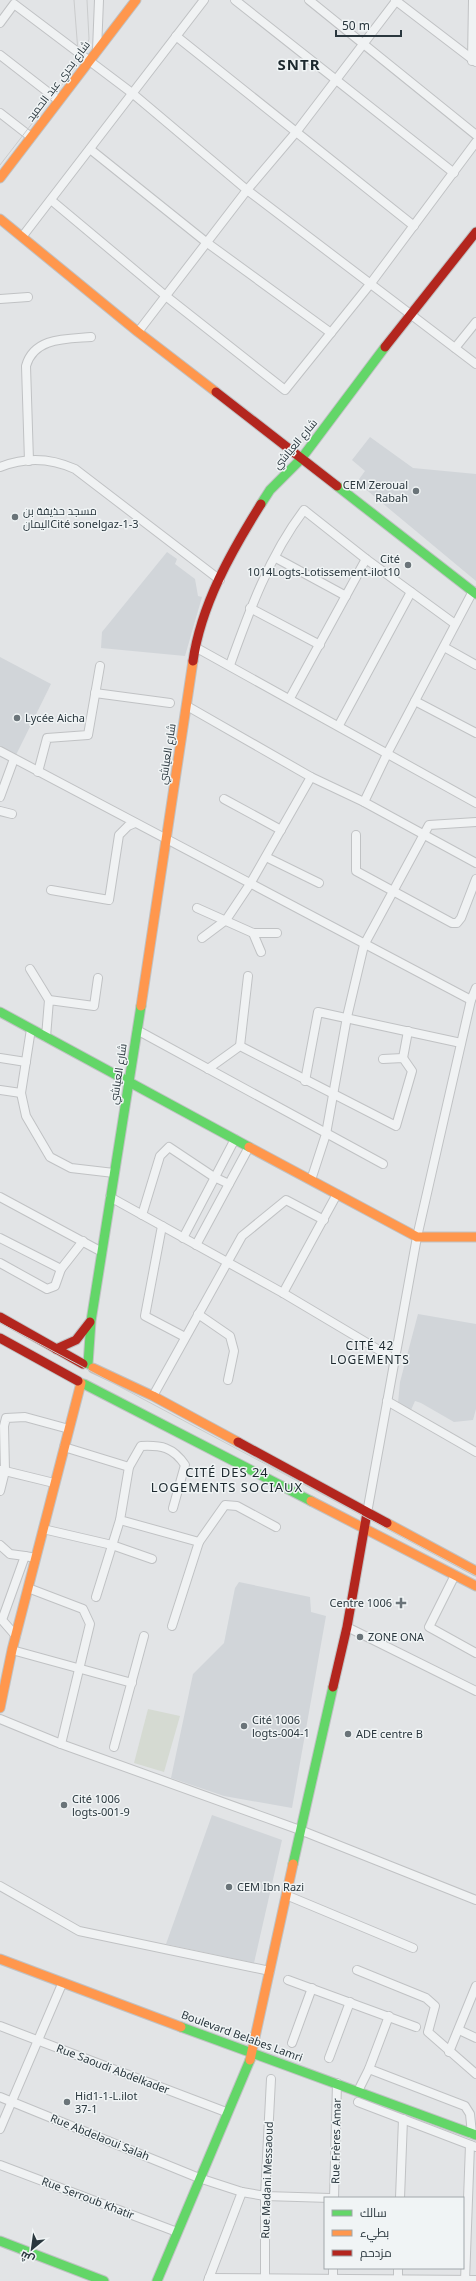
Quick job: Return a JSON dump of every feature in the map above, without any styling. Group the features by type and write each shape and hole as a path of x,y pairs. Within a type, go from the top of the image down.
{"street":[{"path":"97,50 99,0"},
{"name":"شارع بحري عبد الحميد","path":"1,174 136,0"},
{"path":"22,237 204,0"},
{"path":"236,0 454,173"},
{"path":"309,0 476,135"},
{"path":"473,0 474,62"},
{"path":"138,332 247,190 297,131 395,1 474,62"},
{"path":"0,23 14,4 132,93 247,190 411,313 476,364"},
{"path":"176,36 297,131 414,226"},
{"path":"0,55 58,100"},
{"path":"0,113 31,137"},
{"path":"51,200 166,297 285,390 371,283 476,142"},
{"path":"90,149 206,242 331,333"},
{"path":"0,219 138,332 241,410 301,459 474,592 455,624 388,752 364,802"},
{"name":"شارع العياشي","path":"88,1365 91,1321 167,840 195,647 206,611 233,550 270,490 301,459 411,313 476,232"},
{"path":"0,299 28,297"},
{"path":"455,348 476,322"},
{"path":"29,461 26,366 28,358 45,343 58,340 91,337"},
{"path":"0,467 18,461 29,461 59,462 75,469 220,580"},
{"path":"230,665 250,608 295,521 304,510 366,559 455,624"},
{"path":"276,558 346,596"},
{"path":"290,698 366,559"},
{"path":"338,725 410,592"},
{"path":"250,608 320,645"},
{"path":"195,647 388,752 476,803"},
{"path":"444,647 476,665"},
{"path":"38,772 47,738 88,735 100,666"},
{"path":"95,693 170,703"},
{"path":"415,701 476,733"},
{"path":"187,706 311,777 364,802 476,863"},
{"path":"0,751 364,945 471,1000"},
{"path":"0,797 14,758"},
{"path":"202,938 226,920 250,884 311,777"},
{"path":"224,799 281,830"},
{"path":"0,811 12,814"},
{"path":"311,1180 326,1134 347,1017 364,945 429,825 476,822"},
{"path":"51,890 110,900 120,835 128,826 135,823"},
{"path":"356,834 356,871 452,923 457,922 461,918 476,879"},
{"path":"266,857 319,883"},
{"path":"197,908 253,933 277,933"},
{"path":"253,933 261,952"},
{"path":"30,969 49,1000 46,1037"},
{"path":"208,1069 240,1046 248,976"},
{"path":"49,1000 94,1006 98,978"},
{"path":"156,2281 226,2112 253,2052 300,1830 347,1627 363,1529 417,1236 471,1000 476,988"},
{"path":"0,1012 417,1236 476,1237"},
{"path":"305,1080 318,1012 347,1017 461,1043"},
{"path":"31,1029 20,1093 26,1116 50,1157 71,1168 114,1173"},
{"path":"137,1030 383,1164"},
{"path":"240,1046 396,1126 412,1071 403,1058 408,1031"},
{"path":"0,1058 26,1062"},
{"path":"383,1059 403,1058"},
{"path":"0,1090 20,1093"},
{"path":"183,1238 235,1139"},
{"path":"142,1215 160,1156 168,1147 214,1177 229,1184"},
{"path":"196,1245 249,1147"},
{"path":"283,1293 337,1194"},
{"path":"0,1197 102,1252"},
{"path":"110,1197 283,1293 394,1359"},
{"path":"153,1396 226,1262 242,1236 286,1200 324,1220"},
{"path":"162,1226 145,1316 185,1337"},
{"path":"0,1238 61,1270"},
{"path":"0,1263 47,1289 55,1286 61,1270 83,1241"},
{"path":"198,1314 230,1336 234,1350 228,1380"},
{"path":"0,1317 56,1349 153,1396 476,1571"},
{"path":"56,1349 71,1345 79,1339 91,1321"},
{"path":"1,1340 81,1383 476,1586"},
{"path":"81,1383 75,1376 76,1370 88,1365"},
{"path":"81,1383 93,1380 95,1374 88,1365"},
{"path":"0,1708 12,1650 81,1383"},
{"path":"387,1401 476,1452"},
{"path":"0,1491 4,1426 6,1418 25,1417 69,1429"},
{"path":"96,1597 120,1520 129,1467 141,1446 158,1445 178,1454 185,1465 173,1508"},
{"path":"64,1447 129,1467"},
{"path":"2,1470 54,1483"},
{"path":"172,1626 199,1542 225,1505 237,1506 276,1527"},
{"path":"120,1520 199,1542"},
{"path":"43,1529 112,1545 152,1559"},
{"path":"0,1545 10,1554 36,1558"},
{"path":"16,1636 2,1620 25,1556"},
{"path":"455,1576 429,1627 476,1653"},
{"path":"28,1588 83,1609 90,1624 78,1668 61,1744"},
{"path":"347,1627 476,1691"},
{"path":"114,1747 144,1636"},
{"path":"12,1650 132,1683"},
{"path":"0,1719 61,1744 300,1830 476,1900"},
{"path":"0,1886 79,1931 270,1971"},
{"path":"286,1895 413,1948"},
{"name":"Boulevard Belabes Lamri","path":"0,1959 62,1984 253,2052 474,2135"},
{"path":"357,1970 426,1998 435,2006 428,2032 449,2052 476,2074"},
{"path":"288,1980 416,2027"},
{"path":"0,2129 62,1984"},
{"path":"449,2052 476,1986"},
{"path":"292,2043 312,1988"},
{"path":"330,2058 350,2002"},
{"path":"358,2091 369,2070 389,2016"},
{"name":"Rue Saoudi Abdelkader","path":"0,2026 226,2112"},
{"path":"459,2030 476,2038"},
{"path":"369,2070 465,2106 470,2114 474,2135"},
{"name":"Rue Madani Messaoud","path":"265,2280 265,2196 271,2079"},
{"name":"Rue Frères Amar","path":"334,2197 337,2083"},
{"name":"Rue Abdelaoui Salah","path":"0,2097 199,2178 242,2192 265,2196 324,2198"},
{"path":"358,2102 473,2146 465,2202 465,2280"},
{"path":"400,2197 403,2119"},
{"name":"Rue Serroub Khatir","path":"0,2165 177,2232"},
{"path":"242,2192 208,2280 476,2280"},
{"path":"465,2202 476,2202"},
{"path":"0,2241 104,2281"},
{"path":"398,2269 398,2280"}],"shaded area":[{"name":"CEM Zeroual Rabah","path":"370,437 413,468 476,474 476,581 357,482 365,471 352,460"},
{"path":"167,552 177,559 175,564 195,579 198,596 202,597 185,656 101,648 102,632"},
{"name":"Lycée Aicha","path":"0,657 51,684 14,759 0,751"},
{"path":"418,1314 476,1324 476,1409 473,1420 454,1422 421,1403 415,1401 411,1410 398,1403 400,1382"},
{"name":"Cité 1006 logts-004-1","path":"239,1582 310,1597 311,1612 326,1616 292,1808 224,1796 171,1778 193,1674 224,1643 235,1588"},
{"path":"148,1709 180,1716 164,1772 134,1763"},
{"name":"CEM Ibn Razi","path":"212,1815 282,1840 254,1963 166,1944"}],"tram line":[{"path":"71,68 78,52 74,0"},
{"path":"0,165 84,56 89,39 87,0"},
{"path":"0,1323 476,1576"}],"traffic: fast":[{"path":"261,504 270,490 301,459 385,347"},
{"path":"337,486 476,594"},
{"path":"88,1364 91,1321 141,1006"},
{"path":"0,1012 249,1147"},
{"path":"84,1384 311,1501"},
{"path":"293,1864 333,1687"},
{"path":"181,2027 476,2135"},
{"path":"157,2281 250,2060"},
{"path":"0,2241 104,2281"}],"traffic: slow":[{"path":"0,178 136,0"},
{"path":"0,219 138,332 216,392"},
{"path":"141,1006 193,661"},
{"path":"249,1147 417,1237 476,1237"},
{"path":"93,1368 153,1396 238,1442"},
{"path":"0,1708 12,1650 81,1383"},
{"path":"311,1501 476,1586"},
{"path":"387,1523 476,1571"},
{"path":"250,2060 293,1864"},
{"path":"0,1959 181,2027"}],"traffic: jam":[{"path":"385,347 476,232"},
{"path":"216,392 337,486"},
{"path":"193,661 197,640 210,599 228,560 261,504"},
{"path":"0,1317 83,1364"},
{"path":"56,1349 76,1340 90,1322"},
{"path":"0,1338 78,1381"},
{"path":"238,1442 387,1523"},
{"path":"333,1687 347,1627 367,1513"}],"place":[{"name":"CEM Zeroual Rabah","path":"416,491"},
{"name":"مسجد حذيفة بن اليمانCité sonelgaz-1-3","path":"15,517"},
{"name":"Cité 1014Logts-Lotissement-ilot10","path":"408,565"},
{"name":"Lycée Aicha","path":"17,718"},
{"name":"Centre 1006","path":"401,1603"},
{"name":"ZONE ONA","path":"360,1637"},
{"name":"Cité 1006 logts-004-1","path":"244,1726"},
{"name":"ADE centre B","path":"348,1734"},
{"name":"Cité 1006 logts-001-9","path":"64,1805"},
{"name":"CEM Ibn Razi","path":"229,1887"},
{"name":"Hid1-1-L.ilot 37-1","path":"67,2102"}],"district":[{"name":"SNTR","path":"299,65"},
{"name":"CITÉ 42 LOGEMENTS","path":"370,1353"},
{"name":"CITÉ DES 24 LOGEMENTS SOCIAUX","path":"227,1480"}]}
